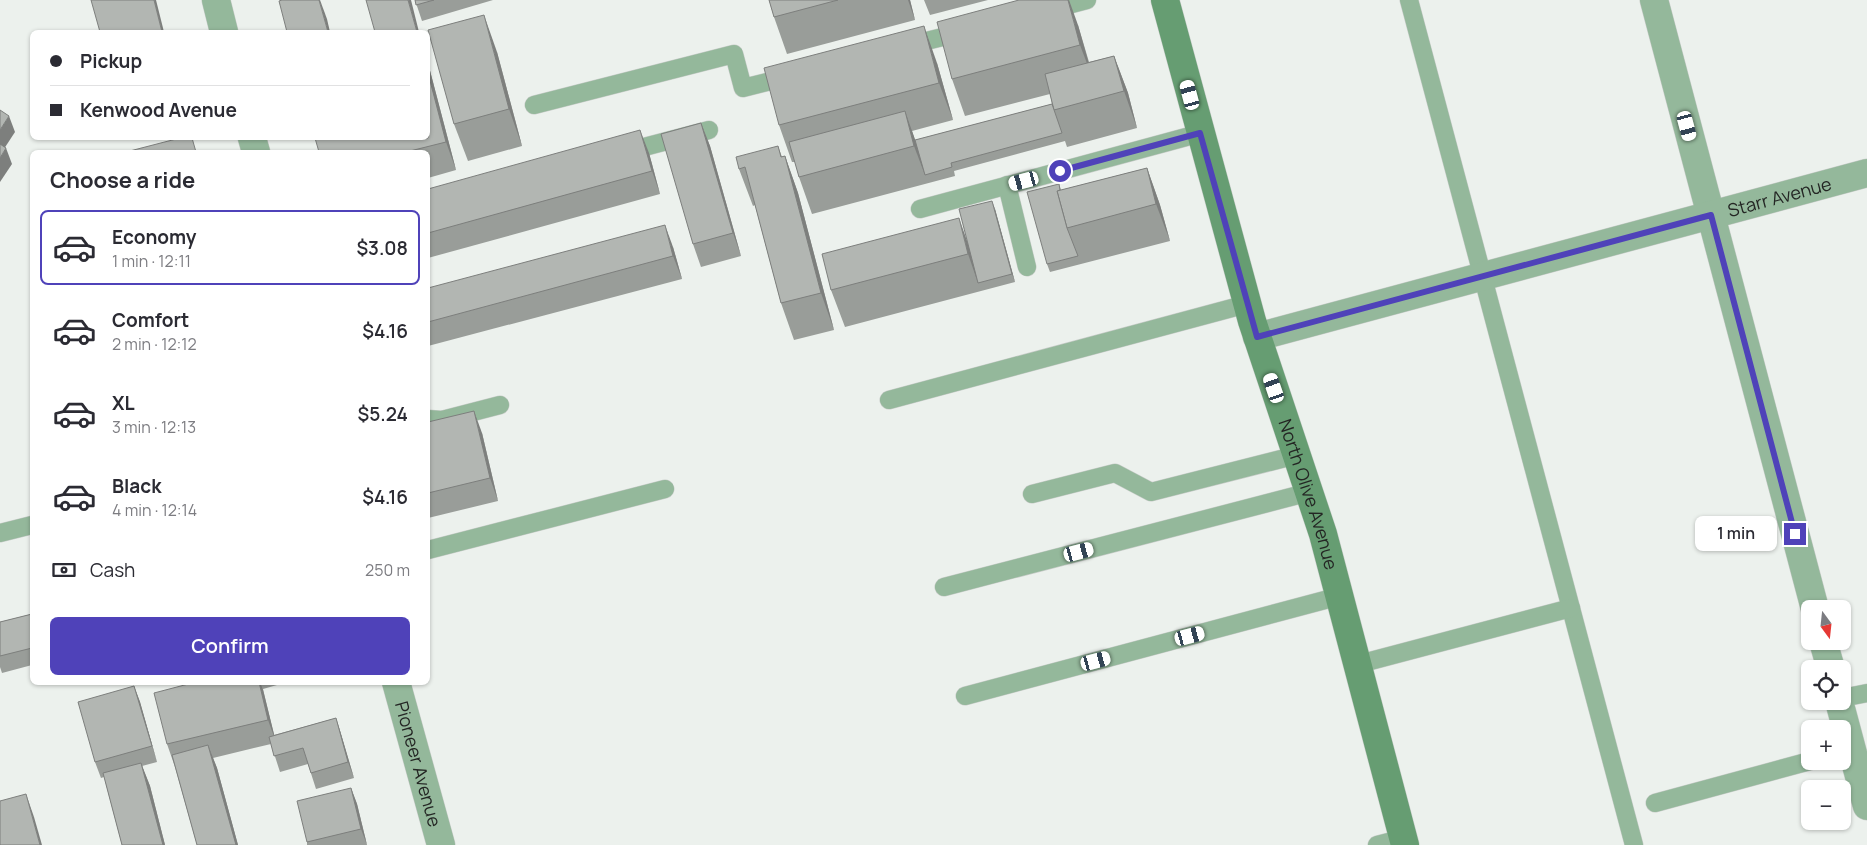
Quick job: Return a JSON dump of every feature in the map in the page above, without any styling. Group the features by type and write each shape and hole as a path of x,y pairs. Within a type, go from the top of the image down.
{"street":[{"path":"216,0 224,30"},
{"name":"North Olive Avenue","path":"1165,0 1247,304 1310,492 1340,596 1404,842"},
{"path":"1654,0 1813,600"},
{"name":"Starr Avenue","path":"1257,337 1711,215 1738,206 1867,173"},
{"name":"Pioneer Avenue","path":"397,685 441,845"},
{"path":"1851,762 1867,806"}],"lane":[{"path":"1030,15 1087,0"},
{"path":"1409,0 1634,845"},
{"path":"886,52 982,27"},
{"path":"534,105 734,54 743,88 810,71"},
{"path":"606,157 709,130"},
{"path":"920,209 1200,133"},
{"path":"1007,186 1027,267"},
{"path":"889,400 1247,304"},
{"path":"430,419 442,420 500,405"},
{"path":"1032,494 1115,473 1151,492 1297,455"},
{"path":"430,549 664,489"},
{"path":"944,587 1310,492"},
{"path":"0,533 30,526"},
{"path":"965,696 1340,596"},
{"path":"1359,664 1572,608"},
{"path":"1851,696 1867,693"},
{"path":"1655,803 1801,763"},
{"path":"1377,845 1404,842"}],"building":[{"path":"91,0 154,0 162,30 99,30"},
{"path":"319,0 327,30 286,30 279,1"},
{"path":"366,0 408,0 416,30 374,30"},
{"path":"415,0 434,0 416,5"},
{"path":"769,0 838,0 774,17"},
{"path":"1019,0 1068,0 1080,45 952,79 937,22"},
{"path":"484,15 509,109 454,124 430,37 430,30 428,30"},
{"path":"924,26 939,83 779,125 764,68"},
{"path":"1114,56 1124,91 1054,110 1045,74"},
{"path":"430,81 446,142 414,150 318,150 316,140 430,140"},
{"path":"1052,104 1062,133 951,163 952,167 925,175 915,140"},
{"path":"0,110 9,116 0,130"},
{"path":"905,111 914,146 799,177 789,142"},
{"path":"701,123 733,233 693,244 661,134"},
{"path":"640,130 652,171 430,232 430,188"},
{"path":"172,140 193,140 195,150 134,150"},
{"path":"0,144 6,148 0,158"},
{"path":"778,146 781,157 785,156 821,293 781,303 745,167 739,169 736,157"},
{"path":"1147,168 1156,204 1067,228 1057,191"},
{"path":"1059,184 1060,190 1057,191 1067,228 1078,256 1047,264 1027,192"},
{"path":"992,201 1012,274 978,283 959,209"},
{"path":"959,218 968,254 831,290 822,254"},
{"path":"665,225 673,256 430,321 430,287"},
{"path":"474,411 490,478 430,493 430,422"},
{"path":"30,614 30,648 0,656 0,622"},
{"path":"185,685 260,685 268,720 167,744 154,693"},
{"path":"134,686 152,746 95,762 78,702"},
{"path":"336,718 348,762 311,773 303,748 274,756 269,737"},
{"path":"208,745 236,845 197,845 172,755"},
{"path":"141,763 163,845 122,845 103,773"},
{"path":"351,788 361,829 307,842 297,801"},
{"path":"26,794 40,845 0,845 0,801"}],"route":[{"path":"1060,171 1200,133 1257,337 1711,215 1795,534"}]}
